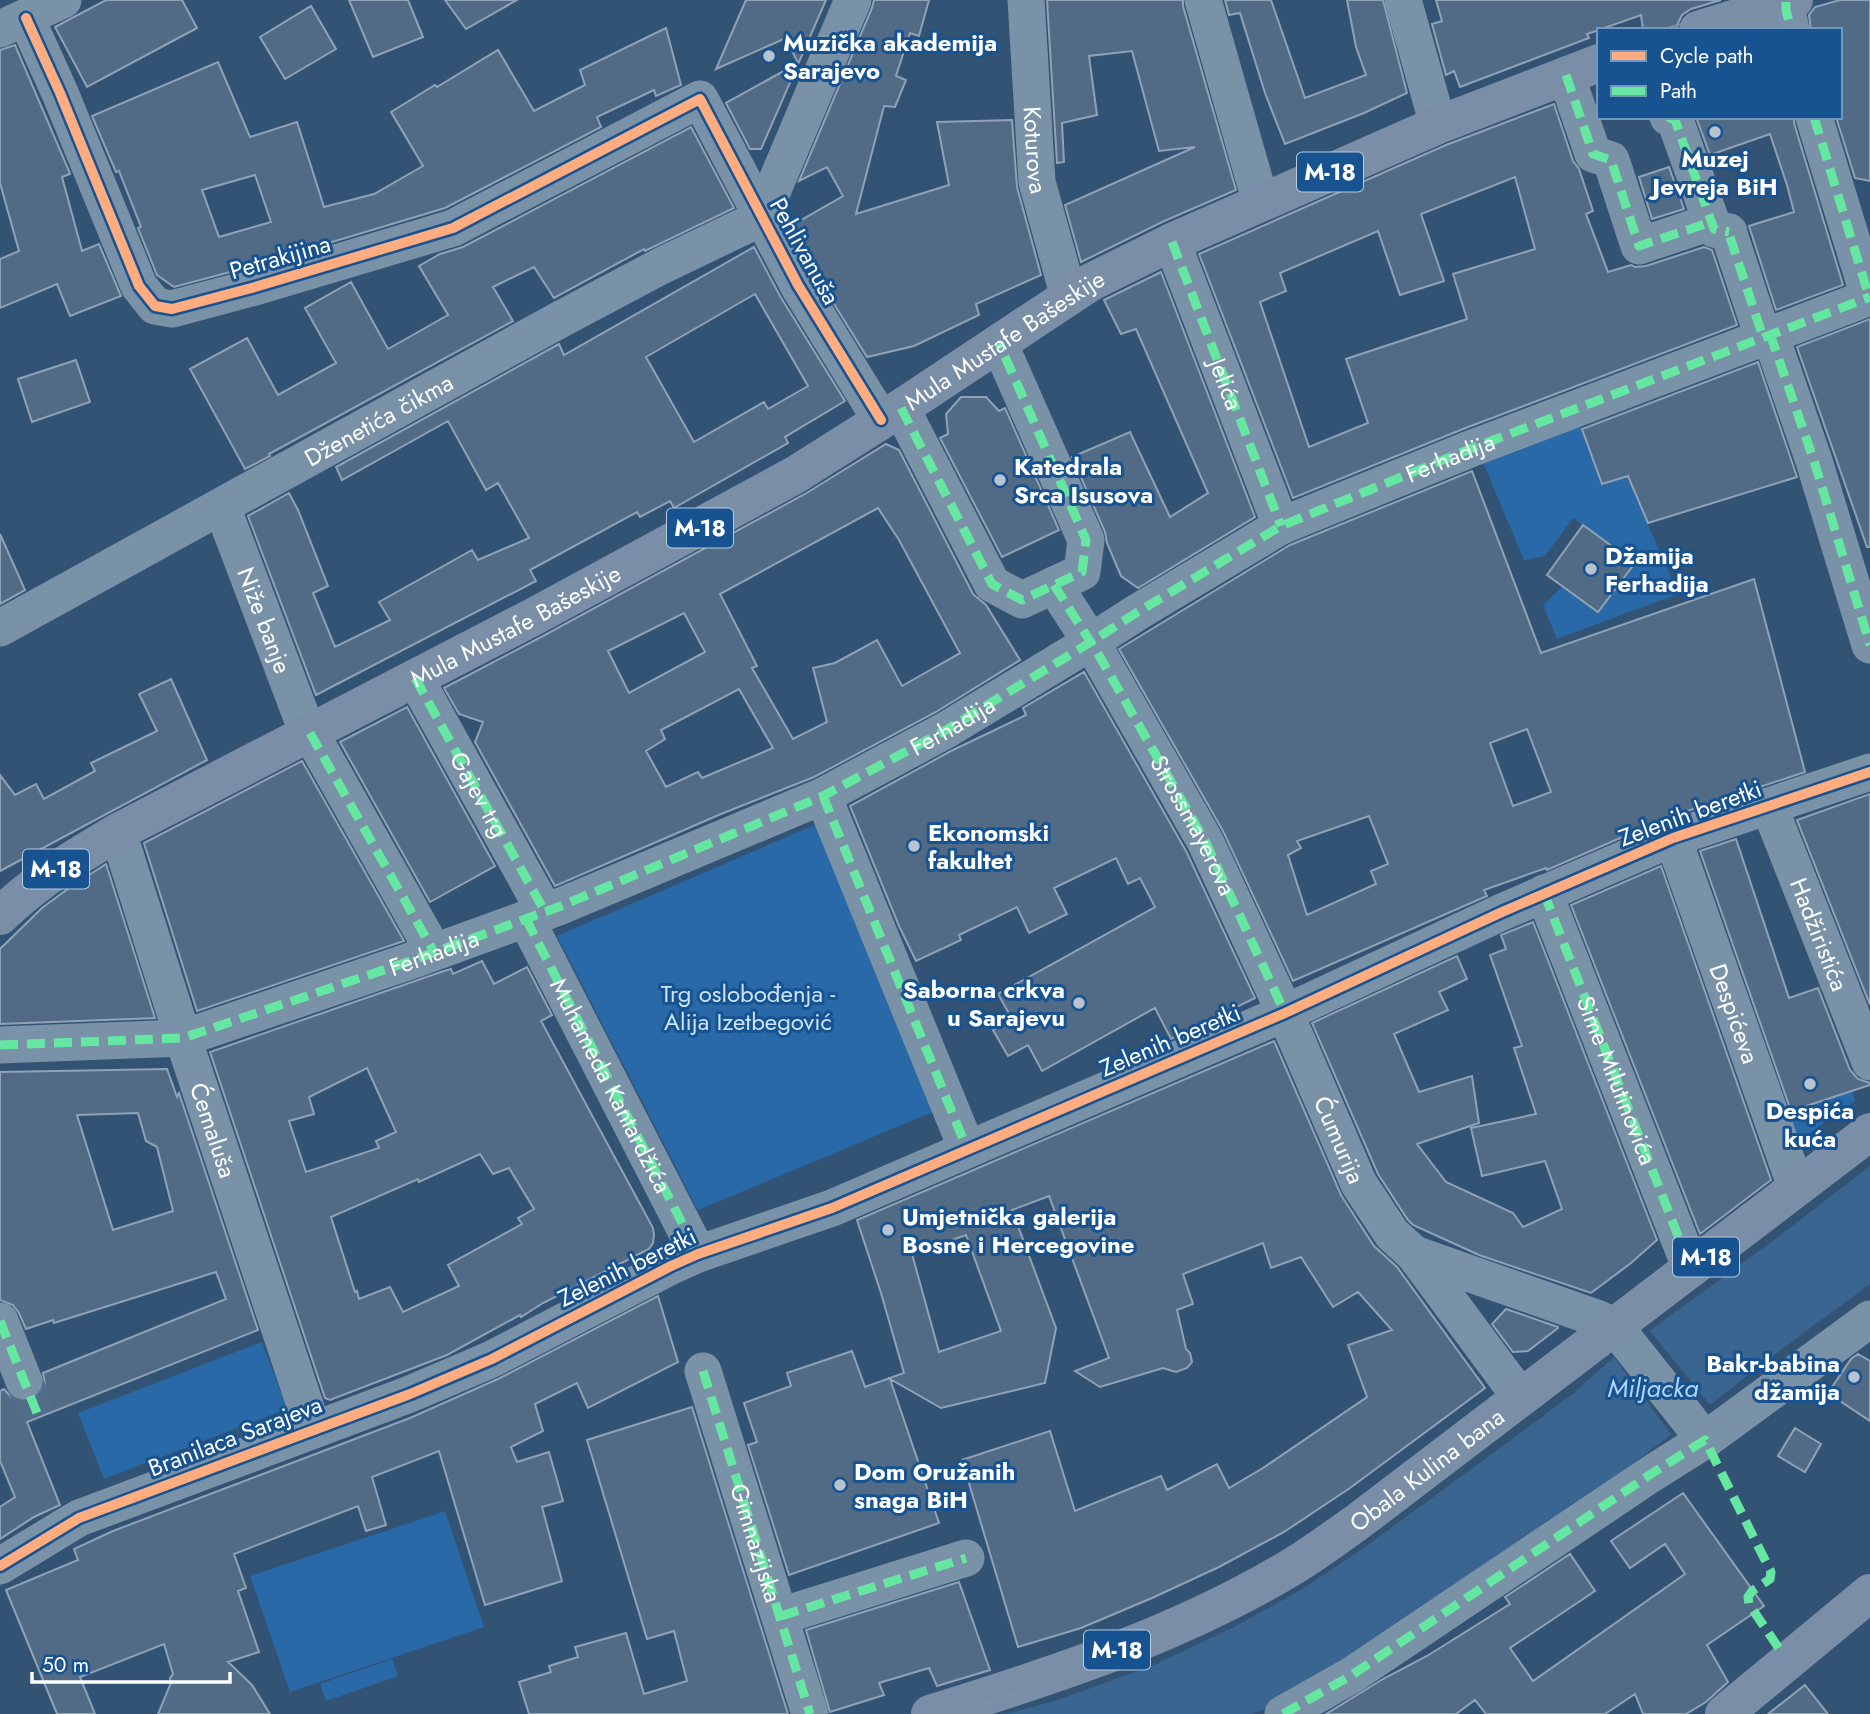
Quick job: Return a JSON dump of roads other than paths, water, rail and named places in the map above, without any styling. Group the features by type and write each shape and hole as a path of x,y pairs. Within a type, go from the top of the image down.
{"main road":[{"path":"1706,28 1789,8"},
{"name":"Mula Mustafe Bašeskije","path":"0,916 35,884 118,832 533,618 795,475 1091,282 1172,242 1438,125 1583,69"},
{"name":"Obala Kulina bana","path":"930,1714 1078,1666 1190,1619 1295,1565 1356,1523 1521,1398 1623,1336 1691,1269 1870,1132"},
{"path":"1724,1714 1870,1594"}],"street":[{"path":"13,23 63,0"},
{"path":"761,218 853,0"},
{"name":"Koturova","path":"1026,0 1037,182 1069,297"},
{"path":"1203,0 1261,203"},
{"path":"1403,0 1438,125"},
{"name":"Petrakijina","path":"13,23 60,93 139,286 155,306 172,309 453,228 700,99"},
{"path":"1583,69 1593,154 1611,160 1639,246 1723,230"},
{"name":"Pehlivanuša","path":"700,99 798,285 891,414 992,584 1023,600 1055,585"},
{"path":"1673,119 1767,336 1814,461 1870,645"},
{"path":"1815,119 1870,295"},
{"name":"Dženetića čikma","path":"0,628 583,307 761,218"},
{"name":"Jelića","path":"1172,242 1281,526"},
{"name":"Ferhadija","path":"0,1045 183,1038 535,915 823,796 946,730 1281,526 1470,449 1870,295"},
{"path":"999,343 1086,540 1082,572 1055,585"},
{"name":"Niže banje","path":"222,507 302,718 434,952"},
{"name":"Strossmayerova","path":"1055,585 1091,642 1205,841 1285,1013"},
{"name":"Gajev trg","path":"415,678 535,915"},
{"name":"Zelenih beretki","path":"492,1359 698,1254 832,1208 1285,1013 1544,893 1673,838 1870,772"},
{"path":"823,796 967,1149"},
{"name":"Hadžiristića","path":"1769,806 1870,1062"},
{"name":"Ćemaluša","path":"118,832 183,1038 313,1429"},
{"name":"Despićeva","path":"1673,838 1796,1187"},
{"name":"Sime Milutinovića","path":"1544,893 1691,1269"},
{"name":"Muhameda Kantardžića","path":"535,915 698,1254"},
{"name":"Ćumurija","path":"1285,1013 1359,1184 1392,1234 1414,1254 1521,1398"},
{"name":"Ćumurija","path":"1414,1254 1599,1319 1623,1336"},
{"path":"1283,1714 1352,1675 1651,1474 1697,1430 1870,1319"},
{"path":"0,1321 24,1381"},
{"path":"1623,1336 1697,1430"},
{"name":"Branilaca Sarajeva","path":"0,1566 79,1518 410,1394 492,1359"},
{"name":"Gimnazijska","path":"703,1371 810,1714"},
{"path":"781,1616 966,1558"}],"water":[{"name":"Miljacka","path":"1870,1166 1870,1284 1604,1486 1374,1641 1268,1707 1252,1714 1007,1714 1058,1700 1154,1665 1232,1628 1299,1591 1361,1550 1515,1437 1575,1392 1614,1357"}],"tunnel":[{"path":"24,1381 39,1418"}],"tram line":[{"path":"1668,28 1760,0"},
{"path":"0,900 30,876 116,825 392,682 789,465 1066,288 1138,249 1441,115 1597,52"},
{"path":"952,1714 1114,1660 1241,1602 1292,1574 1337,1544 1870,1138"}],"place":[{"name":"Muzička akademija Sarajevo","path":"769,56"},
{"name":"Muzej Jevreja BiH","path":"1715,132"},
{"name":"Katedrala Srca Isusova","path":"1000,480"},
{"name":"Džamija Ferhadija","path":"1591,569"},
{"name":"Ekonomski fakultet","path":"914,846"},
{"name":"Saborna crkva u Sarajevu","path":"1079,1003"},
{"name":"Despića kuća","path":"1810,1084"},
{"name":"Umjetnička galerija Bosne i Hercegovine","path":"888,1230"},
{"name":"Bakr-babina džamija","path":"1854,1377"},
{"name":"Dom Oružanih snaga BiH","path":"840,1485"}],"park label":[{"name":"Trg oslobođenja - Alija Izetbegović","path":"748,1007"}]}
